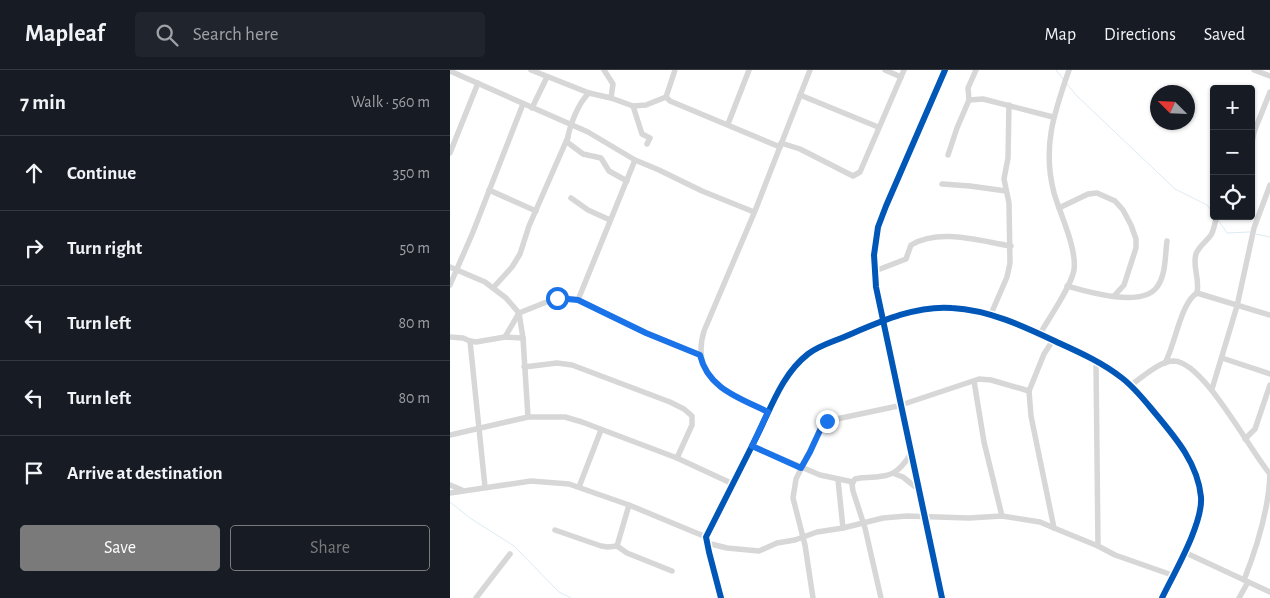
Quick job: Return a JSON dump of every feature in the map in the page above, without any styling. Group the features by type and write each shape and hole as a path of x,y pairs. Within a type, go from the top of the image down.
{"street":[{"path":"531,70 589,93 633,106 646,105 666,97 675,70"},
{"path":"604,70 613,84 611,98"},
{"path":"728,124 747,70"},
{"path":"768,412 723,389 708,376 700,355 704,331 754,212 810,70"},
{"path":"886,70 901,77"},
{"path":"666,97 670,102 780,145 800,149 853,176 860,172 904,70"},
{"path":"942,598 876,287 874,255 878,227 945,70"},
{"path":"948,155 969,100 968,88 976,70"},
{"path":"1040,334 1068,286 1074,269 1073,254 1054,193 1048,162 1048,148 1053,117 1070,70"},
{"path":"1254,70 1270,76"},
{"path":"450,71 588,132 635,160 702,191 754,212"},
{"path":"532,108 547,77"},
{"path":"450,153 478,83"},
{"path":"1255,130 1270,92"},
{"path":"493,288 516,262 582,101 589,93"},
{"path":"800,95 878,127"},
{"path":"969,100 983,99 1053,117"},
{"path":"450,285 453,269 474,232 523,104"},
{"path":"991,314 1009,272 1011,246 1009,203 1004,179 1008,158 1009,105"},
{"path":"633,106 642,134 650,138 646,144"},
{"path":"568,137 569,144 583,154 601,158 609,171 627,181"},
{"path":"578,300 635,160"},
{"path":"942,184 1006,191"},
{"path":"1212,389 1237,306 1253,231 1270,186"},
{"path":"489,190 536,211"},
{"path":"1060,208 1088,194 1097,193 1115,201 1123,210 1136,239 1136,248 1124,285 1114,296"},
{"path":"571,198 588,210 610,220"},
{"path":"1165,363 1173,347 1185,306 1191,296 1196,293 1199,279 1195,264 1196,254 1200,246 1211,234 1216,220"},
{"path":"875,270 906,259 911,245 931,237 959,237 1011,246"},
{"path":"1068,286 1092,293 1114,296 1144,295 1156,289 1161,281 1167,241"},
{"path":"453,269 485,282 518,313 523,338 528,417"},
{"path":"1196,293 1270,315"},
{"path":"505,336 518,313 554,298 567,298 578,300 646,333 700,355"},
{"path":"721,598 707,540 732,484 768,412 792,370 807,354 824,345 884,321 929,308 951,307 977,310 991,314 1040,334 1096,361 1131,385 1179,442 1197,477 1201,500 1195,526 1162,598"},
{"path":"450,337 463,338 470,342 505,336 523,338"},
{"path":"1053,340 1044,354 1029,391 1031,416 1054,528"},
{"path":"470,342 485,487"},
{"path":"1222,358 1270,374"},
{"path":"1096,361 1098,546"},
{"path":"1131,385 1165,363 1175,361 1183,364 1212,389 1270,473 1267,499 1256,544 1246,581 1239,598"},
{"path":"524,367 557,363 572,365 684,409 692,416 693,423 677,458"},
{"path":"813,598 803,537 793,498 794,487 801,468 821,428 827,421 901,404 982,379 1029,391"},
{"path":"974,381 984,442 1002,516"},
{"path":"1246,439 1255,429 1270,385"},
{"path":"450,435 528,417 564,417 677,458 732,484"},
{"path":"579,487 601,430"},
{"path":"752,446 801,468 838,480 853,482 860,478 895,474 903,477 918,488"},
{"path":"895,474 906,463 912,452"},
{"path":"838,480 843,528"},
{"path":"453,492 531,481 569,484 629,505 727,548 759,551 778,543 817,532 893,517 924,516 954,518 1002,516 1040,522 1115,555 1172,575"},
{"path":"853,482 853,491 864,523 881,598"},
{"path":"450,485 464,490"},
{"path":"617,546 629,505"},
{"path":"555,530 601,546 617,546 634,556 672,571"},
{"path":"1184,552 1270,592"},
{"path":"476,598 510,554"}],"waterway":[{"path":"1056,70 1064,80"},
{"path":"1066,83 1077,96 1175,189 1207,205 1210,209"},
{"path":"1218,220 1227,233 1250,232"},
{"path":"1256,234 1270,237"},
{"path":"450,502 470,518 514,546 559,592 571,598"}],"cycle path":[{"path":"942,598 876,287 874,255 878,227 886,206 945,70"},
{"path":"721,598 706,537 778,392 791,371 808,354 825,344 896,316 924,309 938,308 966,309 1007,320 1092,359 1115,373 1131,386 1171,432 1185,452 1196,473 1201,497 1193,534 1162,598"}],"route":[{"path":"557,298 578,300 646,333 700,355 705,370 712,380 723,389 768,412 752,446 801,468 823,424 827,421"}]}
